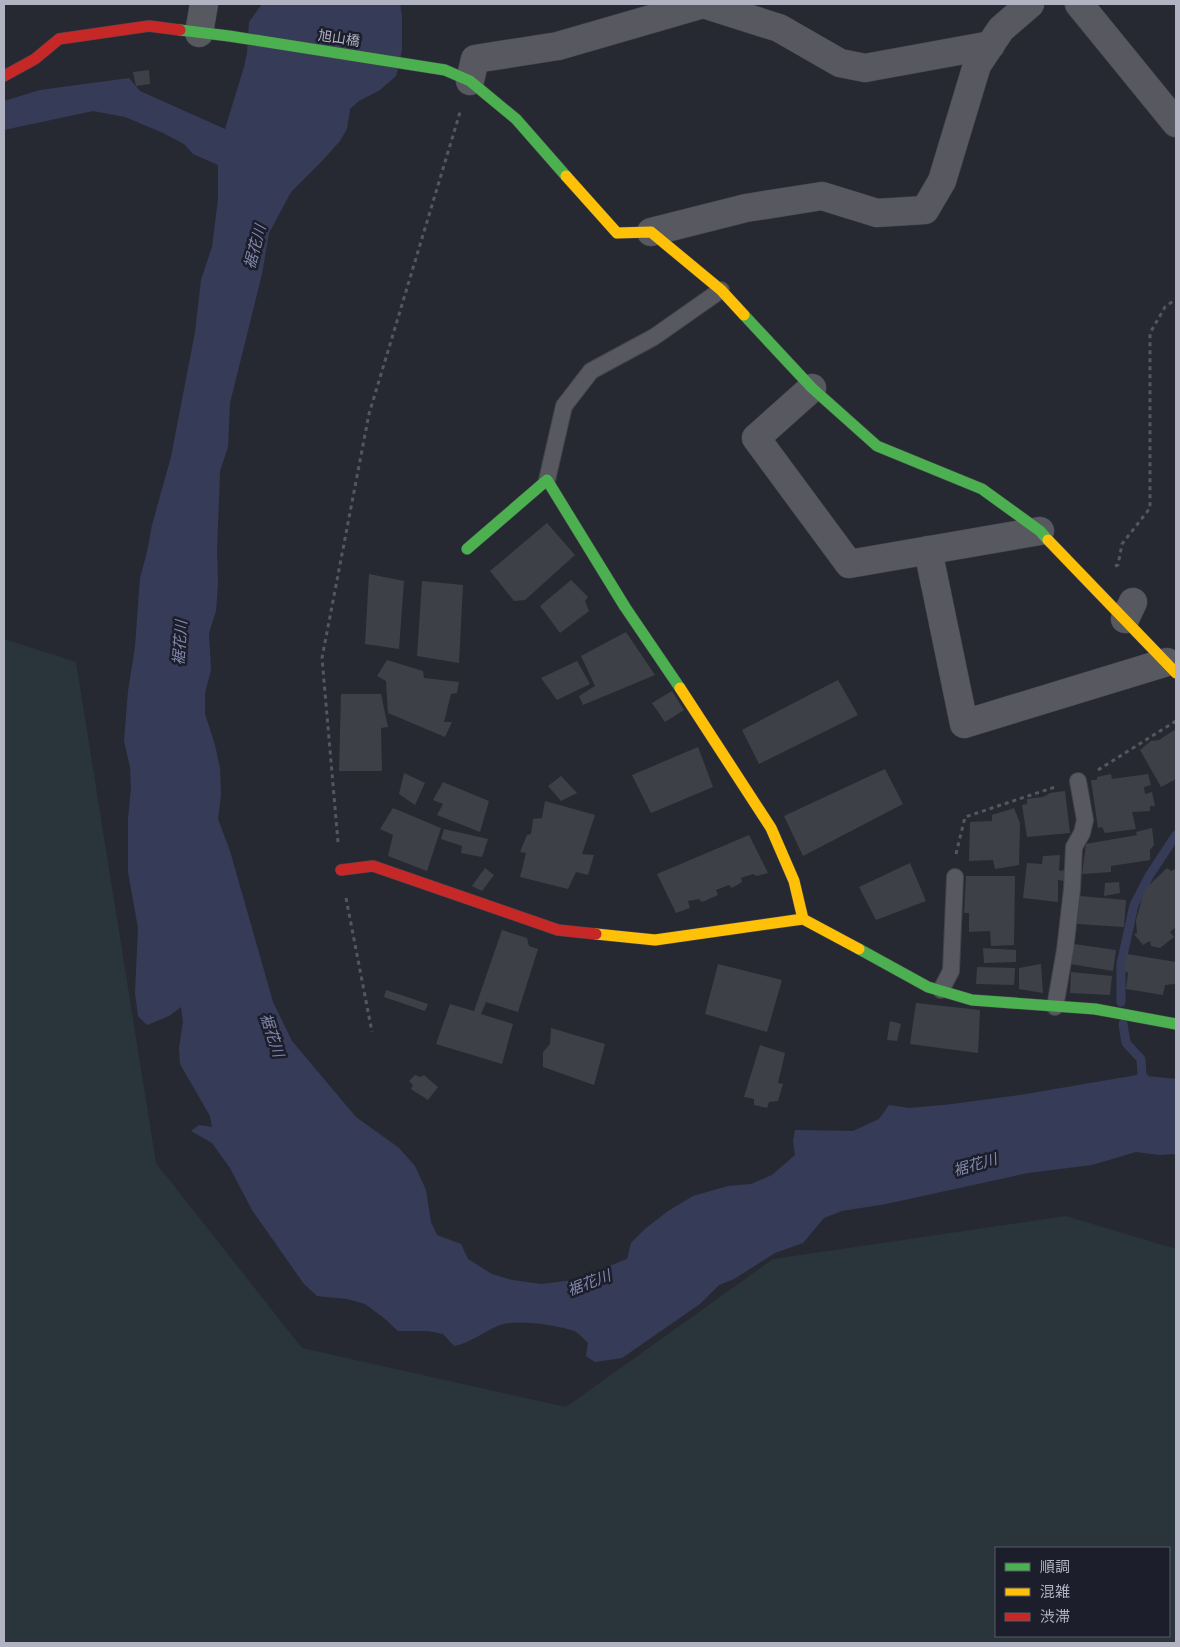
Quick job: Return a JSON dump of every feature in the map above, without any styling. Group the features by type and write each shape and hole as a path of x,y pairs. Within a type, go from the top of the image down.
{"street":[{"path":"200,33 204,4"},
{"path":"470,81 475,59 558,46 703,4 780,28 840,62 865,68 991,45"},
{"path":"651,232 746,208 822,196 877,213 924,210 942,181 977,65 1001,29 1030,4"},
{"path":"1079,4 1176,123"},
{"name":"旭山橋","path":"4,76 35,59 59,38 149,26 229,36 445,70 470,81 516,119 618,233 651,232"},
{"path":"651,232 721,290 812,388 877,446 982,489 1040,531 1129,610 1172,668 964,724 928,550"},
{"path":"812,388 756,438 849,564 1040,531"},
{"path":"467,549 547,480 625,607 700,717 771,828 794,881 803,919"},
{"path":"341,870 373,866 558,930 655,940 803,919 928,986 972,1000 1095,1009 1176,1024"}],"lane":[{"path":"547,480 564,406 591,371 654,338 721,290"},
{"path":"1055,1007 1072,889 1074,847 1082,833 1085,820 1078,781"},
{"path":"941,990 951,971 955,877"}],"path":[{"path":"372,1032 341,870 322,658 369,414 470,81"},
{"path":"1129,610 1110,568 1118,565 1122,544 1150,508 1150,333 1165,307 1176,299"},
{"path":"955,877 957,852 965,816 1078,781 1111,763 1176,721"}],"shaded area":[{"path":"4,639 76,662 156,1163 302,1348 566,1407 773,1259 1066,1216 1176,1249 1176,1643 4,1643"}],"water":[{"name":"裾花川","path":"262,4 400,4 402,51 396,76 380,90 359,101 350,109 347,129 340,141 291,192 269,233 262,274 230,403 228,447 220,471 217,550 218,583 216,611 209,633 211,670 205,693 205,714 220,768 221,795 218,819 230,851 273,1002 292,1041 356,1117 399,1148 415,1166 426,1190 431,1222 437,1235 461,1244 468,1259 492,1274 512,1280 541,1284 574,1280 627,1259 631,1243 646,1228 668,1211 693,1196 728,1186 751,1184 772,1175 795,1155 793,1141 795,1130 853,1131 879,1119 889,1105 909,1108 944,1105 1020,1095 1137,1075 1176,1079 1176,1154 1160,1155 1136,1152 1092,1165 1028,1173 886,1204 842,1211 824,1218 803,1243 775,1253 734,1279 719,1285 700,1304 622,1358 595,1362 586,1356 588,1343 576,1332 558,1327 526,1323 500,1325 454,1346 443,1334 428,1331 398,1331 365,1304 347,1299 317,1296 304,1284 252,1210 230,1168 212,1143 191,1131 199,1125 212,1127 210,1116 180,1064 179,1048 183,1022 181,1007 169,1016 147,1025 138,1016 135,993 138,928 128,872 128,819 131,788 130,767 124,741 128,691 135,647 140,578 152,525 171,457 195,332 201,280 212,247 218,199 218,165 193,154 184,144 161,132 125,117 93,111 4,130 4,101 40,90 129,78 140,91 225,129 244,67 249,22"}],"building":[{"path":"149,70 150,84 136,86 133,72"},
{"path":"547,523 575,555 525,600 514,601 490,571"},
{"path":"369,574 404,581 399,649 365,644"},
{"path":"571,580 588,597 585,601 589,611 560,633 540,606"},
{"path":"422,581 463,585 459,663 417,656"},
{"path":"626,632 655,675 583,705 579,696 595,686 581,656"},
{"path":"387,660 423,671 424,678 459,682 457,693 451,694 444,722 452,722 445,737 388,713 386,681 377,676"},
{"path":"577,661 590,684 557,700 541,678"},
{"path":"838,680 858,715 759,764 742,730"},
{"path":"672,691 684,710 665,722 652,703"},
{"path":"341,694 381,694 388,727 381,728 382,771 339,771"},
{"path":"1176,729 1176,779 1161,787 1140,750 1151,741 1159,740"},
{"path":"698,747 713,787 651,813 632,775"},
{"path":"885,769 903,804 803,856 784,816"},
{"path":"404,773 425,783 415,805 399,794"},
{"path":"1111,774 1112,779 1148,774 1151,785 1144,787 1145,794 1152,792 1155,806 1150,806 1150,811 1132,812 1136,829 1105,833 1102,827 1098,828 1091,780 1097,780 1097,777"},
{"path":"561,776 577,793 561,801 548,786"},
{"path":"443,782 489,801 480,832 437,815 443,804 433,800"},
{"path":"1065,791 1070,833 1027,837 1022,805 1027,804 1027,799"},
{"path":"545,801 595,815 582,854 594,855 588,875 576,872 568,889 520,877 526,853 520,852 527,835 531,834 533,819 542,818"},
{"path":"393,808 441,828 427,871 388,856 393,835 380,829"},
{"path":"1014,808 1020,823 1019,865 995,869 993,860 969,861 970,822 992,821 992,815"},
{"path":"1152,828 1154,845 1150,850 1150,860 1111,866 1111,872 1082,874 1086,844 1137,835 1136,832"},
{"path":"444,829 488,839 482,857 461,853 462,846 441,839"},
{"path":"749,835 768,873 757,876 753,874 741,878 742,882 732,888 729,885 716,890 718,895 702,902 699,899 688,901 690,908 676,913 657,874"},
{"path":"1060,855 1059,871 1066,870 1064,881 1058,880 1058,902 1023,898 1027,863 1042,864 1043,856"},
{"path":"910,863 926,901 876,920 859,887"},
{"path":"485,868 494,875 482,891 472,886"},
{"path":"1167,868 1171,871 1176,869 1176,927 1170,932 1174,937 1160,948 1151,946 1150,941 1143,945 1134,934 1137,933 1136,920 1142,899 1146,888"},
{"path":"966,876 1015,876 1014,945 991,946 990,931 969,932 969,913 964,913"},
{"path":"1119,882 1120,893 1104,896 1105,883"},
{"path":"1080,896 1126,900 1124,927 1077,924"},
{"path":"502,930 527,938 529,946 538,949 518,1012 486,1002 481,1014 513,1024 502,1064 436,1044 450,1004 474,1011"},
{"path":"1074,944 1116,950 1113,971 1070,964"},
{"path":"983,948 1016,950 1016,962 984,963"},
{"path":"1127,954 1176,962 1175,984 1165,985 1163,995 1126,989 1128,973 1124,970"},
{"path":"718,964 782,980 767,1032 705,1014"},
{"path":"1041,964 1043,993 1019,989 1019,968"},
{"path":"977,967 1015,968 1014,985 976,984"},
{"path":"1071,972 1112,976 1110,995 1070,993"},
{"path":"386,990 428,1004 425,1011 384,997"},
{"path":"916,1003 980,1010 978,1053 910,1044"},
{"path":"890,1021 901,1024 897,1041 887,1040"},
{"path":"551,1028 605,1044 594,1085 543,1067 543,1052 550,1044"},
{"path":"760,1045 785,1053 778,1083 783,1084 778,1101 769,1102 767,1108 754,1105 754,1099 744,1097"},
{"path":"415,1075 421,1077 424,1075 438,1087 428,1100 411,1089 413,1085 409,1081"}],"waterway":[{"path":"1121,1002 1121,964 1134,905 1149,876 1176,835"},
{"path":"1123,1024 1126,1043 1141,1059 1142,1075 1150,1085"}],"traffic: fast":[{"path":"180,30 445,70 470,81 516,119 566,176"},
{"path":"744,315 812,388 877,446 982,489 1040,531 1048,540"},
{"path":"467,549 547,480 625,607 680,688"},
{"path":"859,949 928,987 972,1000 1095,1009 1176,1024"}],"traffic: slow":[{"path":"566,176 617,233 651,232 721,290 744,315"},
{"path":"1048,540 1176,673"},
{"path":"680,688 771,828 794,881 803,919"},
{"path":"596,934 655,940 803,919 859,949"}],"traffic: jam":[{"path":"4,76 35,59 59,39 149,26 180,30"},
{"path":"341,870 373,866 558,930 596,934"}]}
